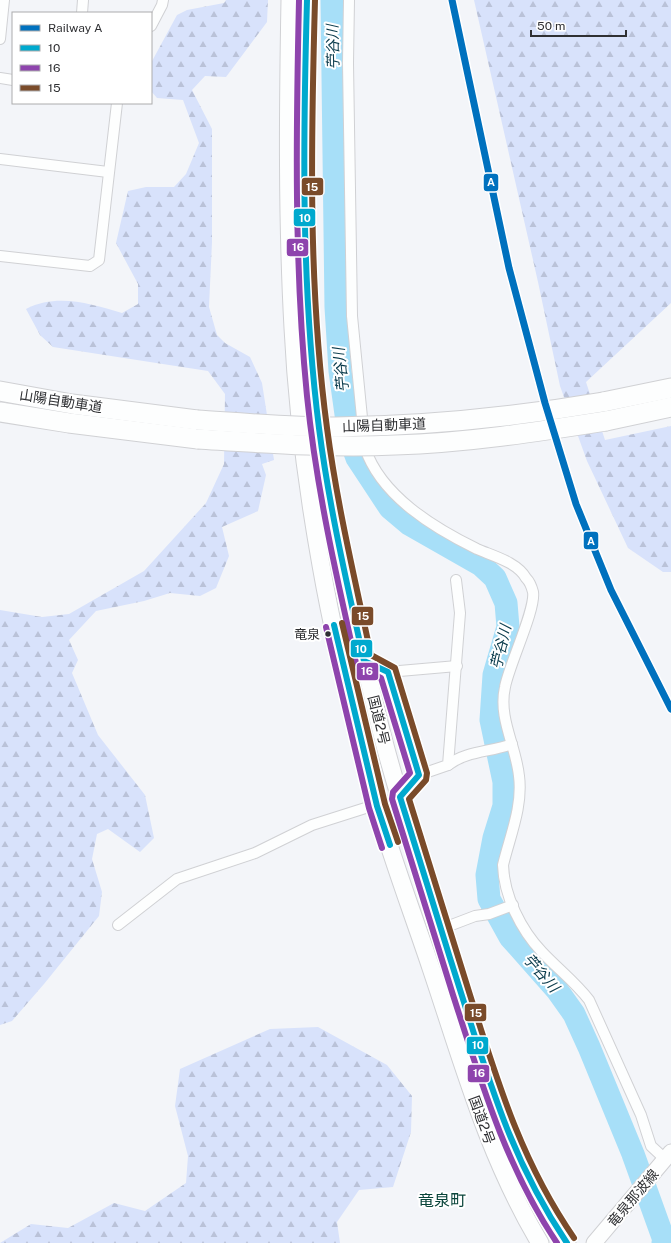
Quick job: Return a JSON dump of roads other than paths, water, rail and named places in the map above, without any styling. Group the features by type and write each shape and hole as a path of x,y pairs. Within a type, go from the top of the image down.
{"highway":[{"name":"国道2号","path":"290,0 290,226 293,328 298,396 305,458 321,566 348,688 377,806 464,1071 488,1139 513,1194 540,1243"},
{"name":"国道2号","path":"307,0 305,76 309,320 315,396 328,486 341,554 364,661 384,742 476,1041 514,1146 547,1212 567,1243"},
{"name":"山陽自動車道","path":"0,391 72,404 197,420 266,425 336,426 396,425 502,417 603,402 671,388"},
{"name":"山陽自動車道","path":"0,412 77,424 198,439 275,444 394,445 450,442 507,436 606,421 671,408"}],"main road":[{"name":"竜泉那波線","path":"594,1243 668,1156"}],"street":[{"path":"0,39 4,0"},
{"path":"82,12 83,0"},
{"path":"152,24 163,0"},
{"path":"349,0 348,64 352,316 365,448 370,462 378,475 410,507 437,527 461,541 512,565 526,577 533,592 530,611 504,688 503,706 510,745 519,776 520,793 503,865 510,906 542,952 579,987 589,1000 640,1115 651,1146 668,1156"},
{"path":"0,78 12,80"},
{"path":"0,256 90,266 99,260 117,104"},
{"path":"0,159 108,172"},
{"path":"448,765 460,613 456,580"},
{"path":"364,661 388,672 457,666"},
{"path":"388,672 419,775"},
{"path":"118,925 177,879 255,853 312,825 377,806 400,797 419,775 448,765 455,759 510,745"},
{"path":"441,929 475,916 489,914 510,906"}],"waterway":[{"name":"苧谷川","path":"332,0 336,307 340,371 349,436 357,458 390,508 409,524 481,565 495,578 506,603 508,627 494,675 491,720 504,782 504,806 494,838 487,875 489,899 510,937 557,990 574,1014 633,1154 664,1240 663,1243"}],"rail line":[{"name":"A","path":"452,0 509,268 545,403 576,504 611,590 671,709"}],"place":[{"name":"竜泉","path":"328,634"}],"district":[{"name":"竜泉町","path":"442,1200"}]}
